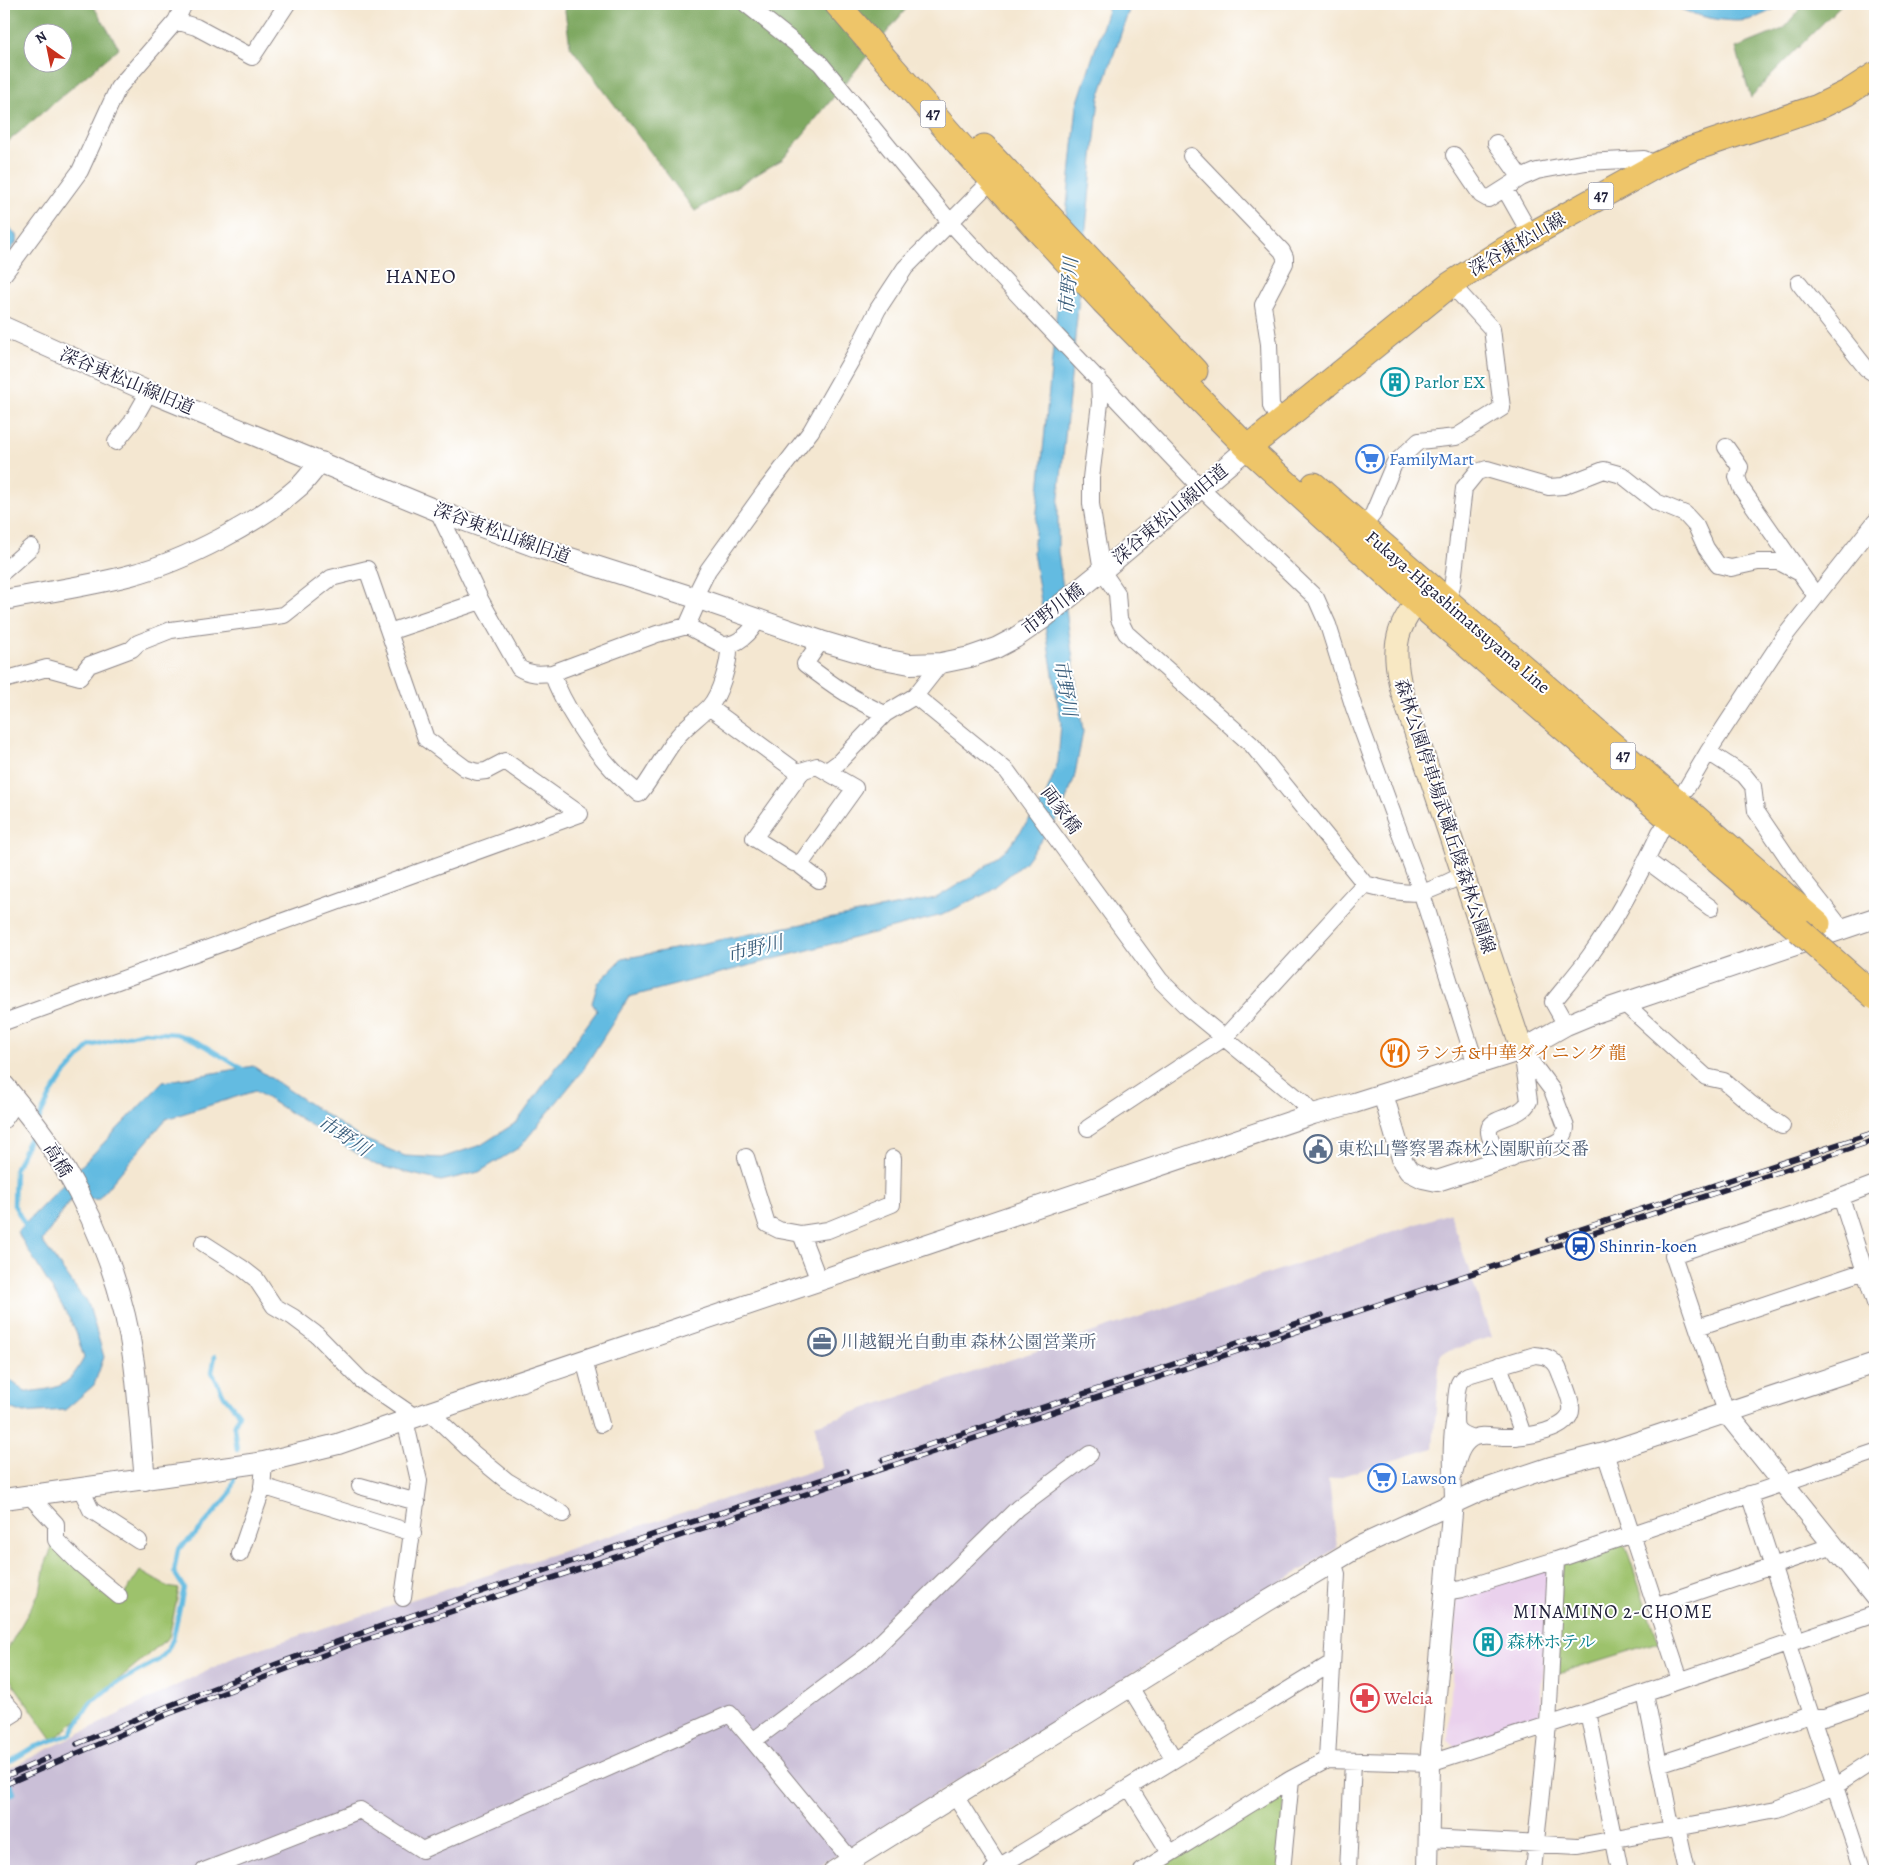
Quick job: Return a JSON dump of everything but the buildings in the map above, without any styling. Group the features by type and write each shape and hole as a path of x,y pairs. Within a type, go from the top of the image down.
{"main road":[{"name":"47","path":"837,4 992,180 1035,214"},
{"name":"47","path":"859,4 986,149 1035,214"},
{"name":"深谷東松山線","path":"1255,442 1450,284 1531,235 1657,165 1689,150 1818,107 1847,93 1875,75"},
{"name":"Fukaya-Higashimatsuyama Line","path":"1035,214 1108,293 1224,401 1255,442 1423,594 1808,927"},
{"name":"Fukaya-Higashimatsuyama Line","path":"1255,442 1362,528 1423,594 1448,603 1808,927"},
{"name":"森林公園停車場武蔵丘陵森林公園線","path":"1423,594 1398,635 1395,653 1397,672 1402,692 1522,1050"},
{"name":"47","path":"1808,927 1875,974"},
{"name":"47","path":"1808,927 1875,997"}],"street":[{"path":"4,274 80,171 118,88 176,21 184,4"},
{"path":"176,21 196,27 252,57 287,4"},
{"path":"746,4 820,62 950,222 1202,488 1316,598 1328,625 1354,708 1422,891 1476,1065"},
{"path":"1496,143 1521,178"},
{"path":"1454,154 1481,195 1488,199 1521,178 1537,171 1586,162 1644,159 1657,165"},
{"path":"1191,156 1285,256 1285,263 1263,305 1269,344 1271,406 1280,422"},
{"path":"687,626 708,570 811,431 878,310 905,268 992,180"},
{"path":"1505,189 1531,235"},
{"path":"1799,283 1866,368 1875,374"},
{"path":"1362,528 1373,514 1394,464 1419,441 1456,437 1502,408 1492,330 1450,284"},
{"name":"深谷東松山線旧道","path":"4,327 149,392 438,511 539,548 697,598 821,641 878,658 910,664 941,662 970,657 996,648 1015,638"},
{"path":"1099,379 1100,403 1091,478 1091,504 1097,575 1117,593 1119,619 1126,633 1252,745 1365,884 1387,890 1427,891 1463,875"},
{"path":"116,442 132,422 149,392"},
{"name":"深谷東松山線旧道","path":"1097,575 1255,442"},
{"path":"1726,447 1740,467 1737,478 1740,488 1816,596"},
{"path":"4,600 122,577 168,564 213,542 266,511 302,484 321,462"},
{"path":"1448,603 1453,582 1464,488 1477,472 1487,469 1549,487 1563,486 1604,470 1613,472 1622,476 1656,502 1685,514 1696,526 1706,548 1718,565 1731,568 1758,562 1779,562 1800,573"},
{"path":"438,511 481,601 519,668 527,673 552,673 657,634 687,626 723,645 729,646 752,630 757,620"},
{"path":"1686,789 1708,752 1784,637 1875,522"},
{"path":"4,571 31,547"},
{"path":"4,680 47,668 80,677 89,665 132,649 138,643 171,630 284,615 331,578 367,569 426,739 465,768 478,772 486,771 505,761 580,814 4,1022"},
{"name":"市野川橋","path":"1015,638 1044,618 1097,575"},
{"path":"389,632 481,601"},
{"path":"821,641 805,664 841,692 861,704 885,714"},
{"path":"552,673 564,701 590,740 613,770 639,794 679,735 714,700 730,652 729,646"},
{"path":"827,771 838,763 885,714 915,696 941,662"},
{"name":"両家橋","path":"915,696 1007,771 1160,980 1188,1008 1301,1101 1313,1114"},
{"path":"708,707 800,774"},
{"path":"1708,752 1744,775 1753,786 1756,811 1798,873 1842,929"},
{"path":"817,766 855,788 800,863 794,863 754,838 800,774 804,770 817,766"},
{"path":"1566,1025 1553,1002 1590,957 1621,907 1660,832"},
{"path":"1646,860 1711,908"},
{"path":"800,863 802,867 819,880"},
{"path":"1088,1128 1224,1038 1365,884"},
{"path":"4,1499 264,1462 338,1444 1313,1114 1522,1050 1566,1025 1595,1013 1875,918"},
{"path":"1624,1003 1706,1078 1724,1081 1751,1104 1782,1126"},
{"path":"1498,1157 1489,1133 1491,1124 1518,1113 1527,1106 1529,1101 1522,1050"},
{"path":"1383,1094 1403,1162 1410,1171 1423,1178 1436,1181 1498,1157 1556,1143 1564,1136 1566,1127 1556,1098 1522,1050"},
{"name":"高橋","path":"4,1085 45,1138 66,1171 94,1223 121,1304 134,1362 145,1480"},
{"path":"4,1120 17,1101"},
{"path":"746,1157 767,1224 779,1230 801,1234 828,1230 892,1204 893,1158"},
{"path":"1875,1184 1796,1214 1673,1255 1726,1412 1875,1597"},
{"path":"1841,1196 1875,1303"},
{"path":"801,1234 819,1280"},
{"path":"203,1242 256,1279 274,1306 293,1317 317,1335 361,1380 474,1454 507,1481 563,1514"},
{"path":"1698,1327 1865,1271"},
{"path":"1428,1871 1430,1763 1453,1502 1453,1477 1450,1454 1458,1388 1462,1378 1468,1375 1534,1355 1543,1356 1557,1364 1572,1407 1568,1419 1561,1425 1530,1436 1484,1436 1473,1438 1463,1435 1456,1428 1455,1418"},
{"path":"584,1360 601,1424"},
{"path":"834,1871 1360,1546 1453,1502 1551,1467 1604,1453 1875,1363"},
{"path":"1499,1365 1521,1429 1517,1437"},
{"path":"403,1598 419,1481 417,1416"},
{"path":"1453,1477 1460,1453 1464,1446 1473,1438"},
{"path":"1444,1592 1462,1589 1556,1560 1875,1452"},
{"path":"1604,1453 1680,1680"},
{"path":"753,1741 868,1655 1018,1508 1090,1454"},
{"path":"240,1554 262,1486 264,1462"},
{"path":"262,1486 413,1533"},
{"path":"360,1486 417,1502"},
{"path":"81,1488 91,1510 139,1541"},
{"path":"1749,1494 1773,1566 1812,1717 1863,1871"},
{"path":"29,1496 56,1524 56,1540 79,1563 119,1596"},
{"path":"1655,1606 1834,1546"},
{"path":"1533,1871 1548,1725 1556,1560"},
{"path":"1327,1760 1337,1574 1333,1562"},
{"path":"1142,1871 1291,1779 1327,1760 1430,1763 1645,1693 1875,1614"},
{"path":"955,1796 996,1869 1332,1663"},
{"path":"1130,1687 1174,1759"},
{"path":"1645,1693 1670,1820 1678,1835 1687,1871"},
{"path":"1659,1764 1804,1717 1824,1717 1875,1700"},
{"path":"4,1701 15,1713 4,1720"},
{"path":"1588,1712 1620,1871"},
{"path":"204,1871 360,1810 422,1850 730,1714 851,1860"},
{"path":"1429,1838 1578,1846 1777,1809 1835,1786 1875,1760"},
{"path":"1348,1871 1353,1761"},
{"path":"1282,1871 1291,1779"},
{"path":"1129,1787 1170,1853"}],"shaded area":[{"path":"1450,1213 1491,1337 1440,1354 1433,1448 1329,1480 1337,1548 810,1871 4,1871 4,1771 236,1656 821,1468 815,1425"},
{"path":"1545,1568 1549,1572 1539,1722 1456,1747 1448,1740 1457,1600 1460,1596"}],"green space":[{"path":"4,4 92,4 119,48 4,145"},
{"path":"564,4 910,4 783,159 695,211 570,46"},
{"path":"1804,4 1842,4 1771,75 1751,98 1736,48 1783,29"},
{"path":"1621,1543 1626,1547 1658,1642 1552,1675 1563,1562"},
{"path":"53,1545 120,1601 140,1571 168,1587 179,1589 169,1637 100,1695 82,1716 53,1740 4,1671 4,1655 40,1592 45,1565"},
{"path":"1276,1793 1285,1798 1280,1871 1150,1871"}],"water":[{"name":"市野川","path":"1110,4 1131,4 1099,98 1058,507 1058,552 1083,732 1074,779 1060,815 1024,863 987,893 942,915 629,997 582,1071 520,1147 479,1172 441,1181 376,1165 255,1091 166,1119 98,1199 70,1201 42,1241 89,1306 104,1357 94,1385 65,1410 23,1413 4,1406 4,1375 25,1392 54,1388 72,1376 84,1358 75,1329 17,1232 163,1082 253,1066 359,1137 405,1156 441,1158 481,1145 517,1122 597,1011 592,1003 598,983 622,959 936,898 974,875 1008,848 1044,800 1058,762 1061,723 1033,552 1077,105"},
{"path":"1673,4 1785,4 1752,19 1734,21 1699,16"},
{"path":"4,220 16,235 17,241 4,261"}],"waterway":[{"path":"39,1119 50,1096 64,1075 90,1046 144,1032 177,1034 198,1042 246,1071"},
{"path":"27,1228 14,1205 15,1170 33,1131"},
{"path":"215,1356 212,1372 224,1396 239,1414 234,1427 237,1450"},
{"path":"4,1765 34,1747 71,1734 91,1702 115,1684 159,1660 167,1651 173,1639 184,1588 174,1572 178,1549 195,1535 230,1494 235,1476"},
{"path":"4,1768 14,1793 4,1799"}],"railway":[{"path":"1548,1240 1875,1132"},
{"path":"4,1785 168,1714 350,1645 1875,1140"},
{"path":"883,1460 1322,1315"},
{"path":"77,1744 171,1705 362,1633 459,1599 847,1471"},
{"path":"4,1777 48,1758"}],"place":[{"name":"Parlor EX","path":"1395,382"},
{"name":"FamilyMart","path":"1370,459"},
{"name":"ランチ&中華ダイニング 龍","path":"1395,1053"},
{"name":"東松山警察署森林公園駅前交番","path":"1318,1149"},
{"name":"Shinrin-koen","path":"1580,1246"},
{"name":"川越観光自動車 森林公園営業所","path":"822,1342"},
{"name":"Lawson","path":"1382,1478"},
{"name":"森林ホテル","path":"1488,1642"},
{"name":"Welcia","path":"1365,1698"}],"district":[{"name":"HANEO","path":"421,276"},
{"name":"MINAMINO 2-CHOME","path":"1613,1612"}]}
